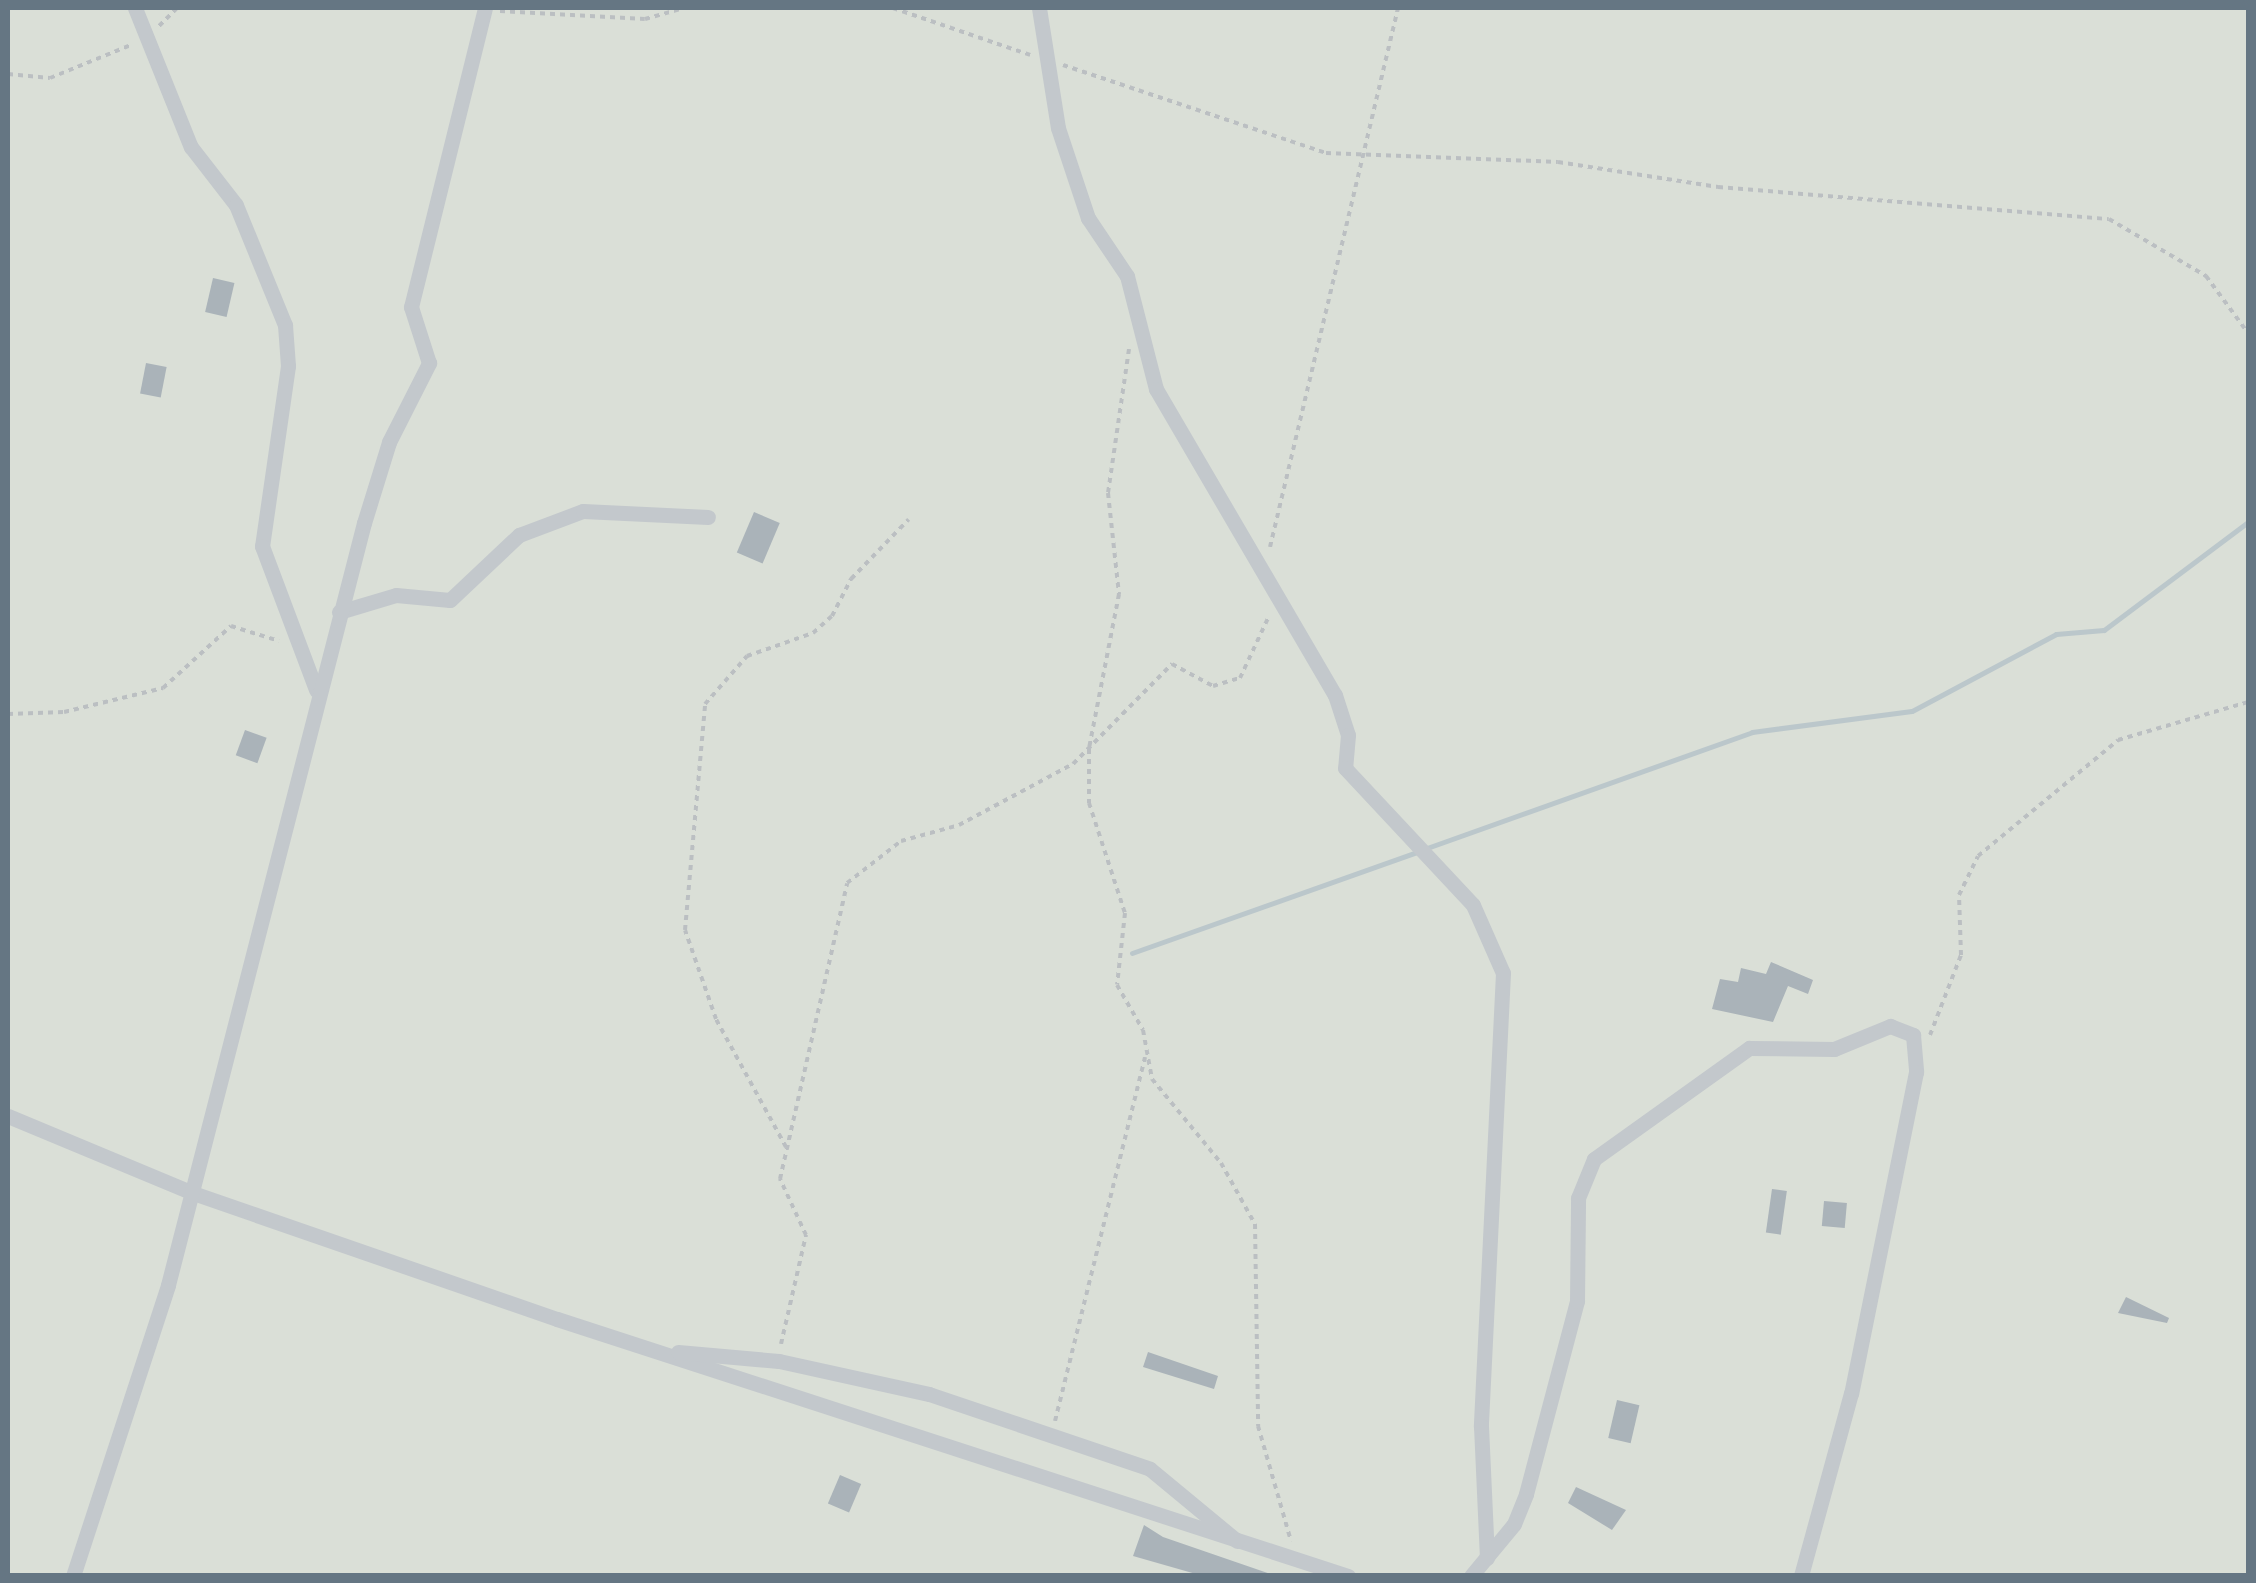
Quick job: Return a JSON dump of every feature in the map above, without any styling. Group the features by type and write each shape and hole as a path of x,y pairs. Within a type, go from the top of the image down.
{"street":[{"path":"135,8 150,35 192,147 236,205 285,325 288,366 260,525 301,658 316,690"},
{"path":"1040,8 1040,58 1078,195 1127,276 1136,326 1190,457 1280,594 1344,714 1345,768 1473,905 1506,985 1491,1152 1496,1231 1484,1303 1487,1558"},
{"path":"73,1576 193,1193 338,612 388,442 432,351 411,306 485,10"},
{"path":"338,612 396,594 450,600 519,535 583,510 708,516"},
{"path":"1472,1576 1521,1510 1577,1302 1580,1186 1594,1159 1749,1048 1834,1049 1890,1026 1913,1036 1916,1072 1850,1392 1801,1576"},
{"path":"8,1116 193,1193 649,1349 1348,1576"},
{"path":"649,1349 779,1362 929,1394 1165,1476 1239,1543"}],"path":[{"path":"8,74 63,74 150,35 176,8"},
{"path":"485,10 644,19 684,8"},
{"path":"893,8 1286,142 1367,156 1526,159 1718,186 2109,219 2206,276 2248,333"},
{"path":"1265,572 1367,156 1398,8"},
{"path":"1136,326 1108,493 1117,608 1089,750 1088,803 1125,913 1117,985 1160,1096 1221,1163 1255,1224 1258,1426 1299,1561"},
{"path":"786,1148 716,1020 685,930 685,848 706,704 747,656 813,633 832,616 852,580 909,519"},
{"path":"779,1362 806,1235 781,1187 786,1148 847,882 901,841 1001,806 1089,750 1172,664 1212,686 1240,678 1280,594"},
{"path":"8,714 64,712 163,688 231,626 268,632 301,658"},
{"path":"1916,1072 1961,955 1959,895 1978,856 2118,740 2248,702"},
{"path":"1052,1436 1146,1052"}],"shaded area":[{"path":"8,8 2248,8 2248,1575 8,1575"}],"building":[{"path":"213,278 234,283 227,317 205,312"},
{"path":"146,363 167,367 161,397 140,393"},
{"path":"754,512 780,523 763,563 737,553"},
{"path":"245,730 267,738 257,763 236,755"},
{"path":"1771,962 1813,980 1808,994 1788,986 1773,1022 1712,1009 1720,979 1738,982 1741,968 1766,974"},
{"path":"1772,1189 1787,1191 1781,1235 1766,1233"},
{"path":"1824,1201 1847,1203 1845,1228 1822,1226"},
{"path":"2126,1297 2169,1318 2167,1323 2118,1313"},
{"path":"1148,1352 1218,1376 1214,1389 1143,1367"},
{"path":"1617,1400 1639,1405 1631,1443 1608,1438"},
{"path":"840,1475 861,1484 849,1513 828,1504"},
{"path":"1576,1487 1626,1510 1612,1530 1568,1503"},
{"path":"1144,1525 1163,1537 1276,1576 1203,1576 1133,1556"}],"waterway":[{"path":"1427,848 1752,732 1912,711 2056,634 2104,630 2248,522"},
{"path":"1132,953 1417,852"}]}
